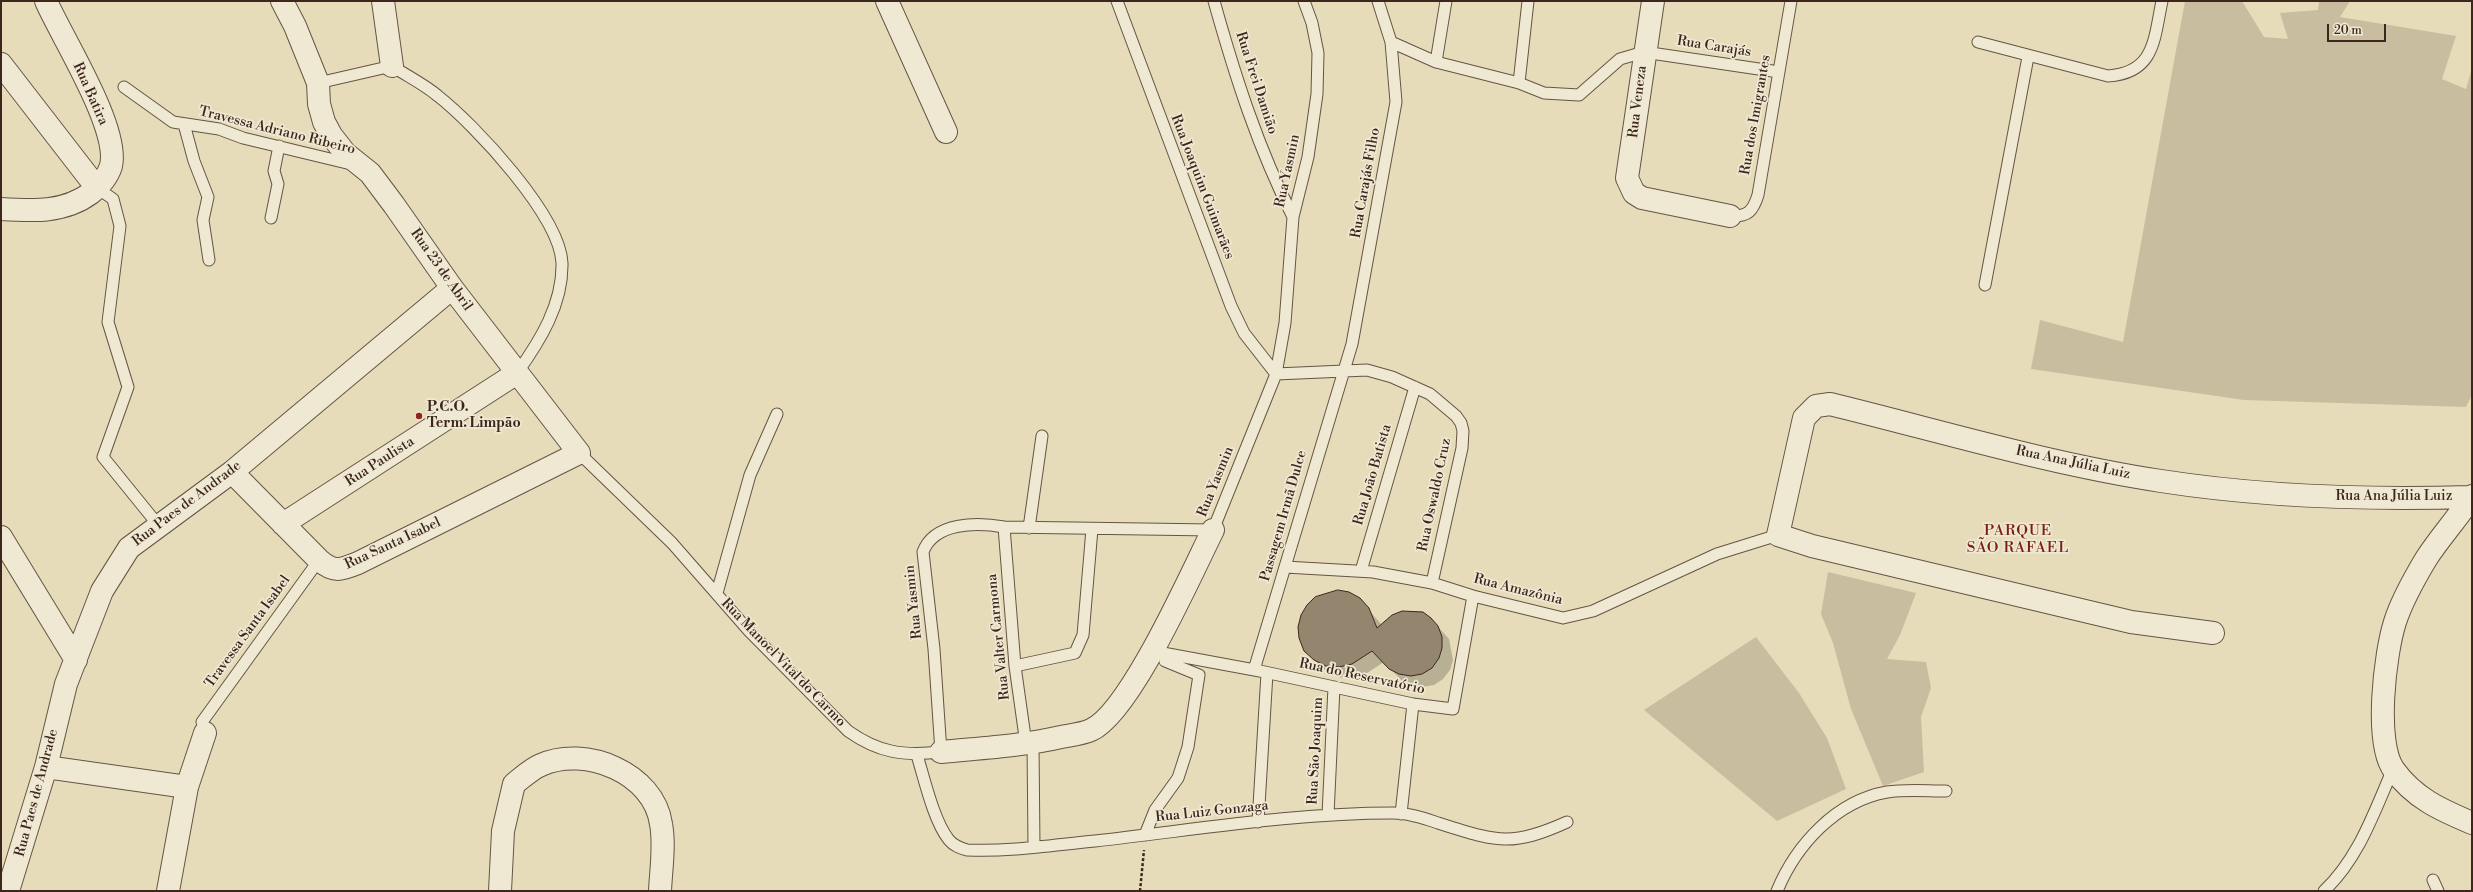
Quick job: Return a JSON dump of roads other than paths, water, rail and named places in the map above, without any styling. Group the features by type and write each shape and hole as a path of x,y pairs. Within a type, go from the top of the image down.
{"street":[{"name":"Rua Batira","path":"46,1 105,125 111,151 111,166 97,188"},
{"name":"Rua 23 de Abril","path":"282,1 295,26 318,83 319,104 324,122 346,153 363,168 394,205 452,288 579,453"},
{"path":"384,1 392,66"},
{"path":"887,1 946,132"},
{"name":"Rua Veneza","path":"1653,1 1644,52 1637,116 1627,178 1634,193 1642,198 1730,216"},
{"path":"1,64 97,188 80,201 66,207 26,210 1,209"},
{"name":"Rua Paes de Andrade","path":"8,891 46,767 60,701 102,591 115,567 129,548 232,472 452,288"},
{"name":"Rua Paulista","path":"283,524 517,374"},
{"name":"Rua Ana Júlia Luiz","path":"1778,536 1804,418 1808,412 1822,404 1845,408 1983,444 2162,481 2321,497 2389,499 2472,496"},
{"name":"Rua Santa Isabel","path":"232,472 319,560 329,568 338,570 358,563 579,453"},
{"path":"2472,496 2426,559 2395,622 2385,681 2382,719 2384,746 2392,769 2421,799 2472,823"},
{"name":"Rua Manoel Vital do Carmo","path":"940,752 1030,743 1091,730 1108,718 1159,653 1213,530"},
{"path":"1778,536 1819,548 2116,619 2213,633"},
{"path":"1,537 76,660"},
{"path":"168,891 187,787 203,727"},
{"path":"500,891 503,831 514,784 541,765 573,757 606,764 633,778 653,801 662,823 660,891"},
{"path":"46,767 187,787"}],"lane":[{"name":"Rua Joaquim Guimarães","path":"1117,1 1231,306 1244,333 1276,374"},
{"name":"Rua Frei Damião","path":"1214,1 1252,126 1275,182 1293,217"},
{"name":"Rua Yasmin","path":"940,752 934,649 923,552 927,542 934,535 947,530 985,524 1004,527 1029,528 1213,530 1276,374 1284,323 1293,217 1308,157 1317,94 1318,53 1312,23 1304,1"},
{"name":"Rua Carajás Filho","path":"1343,370 1352,344 1396,102 1391,42 1378,1"},
{"path":"1436,62 1446,1"},
{"path":"1519,83 1528,1"},
{"name":"Rua dos Imigrantes","path":"1730,216 1742,217 1754,208 1791,1"},
{"path":"1978,42 2028,57 2108,76 2121,75 2136,68 2147,58 2153,46 2162,1"},
{"path":"1391,42 1436,62 1519,83 1544,92 1579,95 1620,59 1644,52"},
{"name":"Rua Carajás","path":"1644,52 1779,72"},
{"path":"1985,286 2028,57"},
{"path":"318,83 392,66 437,95 466,120 538,208 556,238 562,262 561,284 546,327 517,374"},
{"name":"Travessa Adriano Ribeiro","path":"124,87 173,122 219,129 243,138 363,168"},
{"name":"Travessa Adriano Ribeiro","path":"184,124 194,161 208,197 203,220 209,260"},
{"path":"271,218 278,184 274,171 279,146"},
{"path":"97,188 114,199 120,226 108,322 128,387 103,457 159,526"},
{"name":"Passagem Irmã Dulce","path":"1254,670 1343,370"},
{"name":"Rua Oswaldo Cruz","path":"1276,374 1367,370 1392,377 1430,394 1447,406 1461,423 1463,431 1462,448 1432,583"},
{"name":"Rua João Batista","path":"1360,572 1415,387"},
{"path":"717,593 750,475 777,414"},
{"path":"1029,528 1042,436"},
{"name":"Rua Manoel Vital do Carmo","path":"579,453 672,543 782,666 848,731 866,744 881,750 917,755 940,752"},
{"name":"Rua Valter Carmona","path":"1004,527 1015,666 1030,743 1034,847"},
{"path":"1015,666 1075,653 1083,635 1092,529"},
{"name":"Rua Amazônia","path":"1285,567 1360,572 1432,583 1474,596 1563,618 1593,610 1716,554 1778,536"},
{"name":"Travessa Santa Isabel","path":"203,727 319,560"},
{"name":"Rua do Reservatório","path":"1159,653 1254,670 1413,704 1453,709 1474,596"},
{"path":"1145,835 1155,810 1178,778 1188,747 1199,675 1165,661 1159,653"},
{"path":"1258,822 1267,673"},
{"name":"Rua São Joaquim","path":"1328,815 1334,687"},
{"path":"1401,814 1413,704"},
{"name":"Rua Luiz Gonzaga","path":"917,755 941,829 949,840 957,847 978,851 1034,847 1328,815 1412,815 1483,836 1506,840 1537,835 1567,822"},
{"path":"2324,891 2339,877 2364,837 2392,769"},
{"path":"1777,891 1786,869 1809,838 1857,801 1887,792 1946,791"},
{"path":"2433,880 2438,891"}],"place":[{"name":"P.C.O. Term. Limpão","path":"419,416"}],"district":[{"name":"PARQUE SÃO RAFAEL","path":"2018,540"}]}
